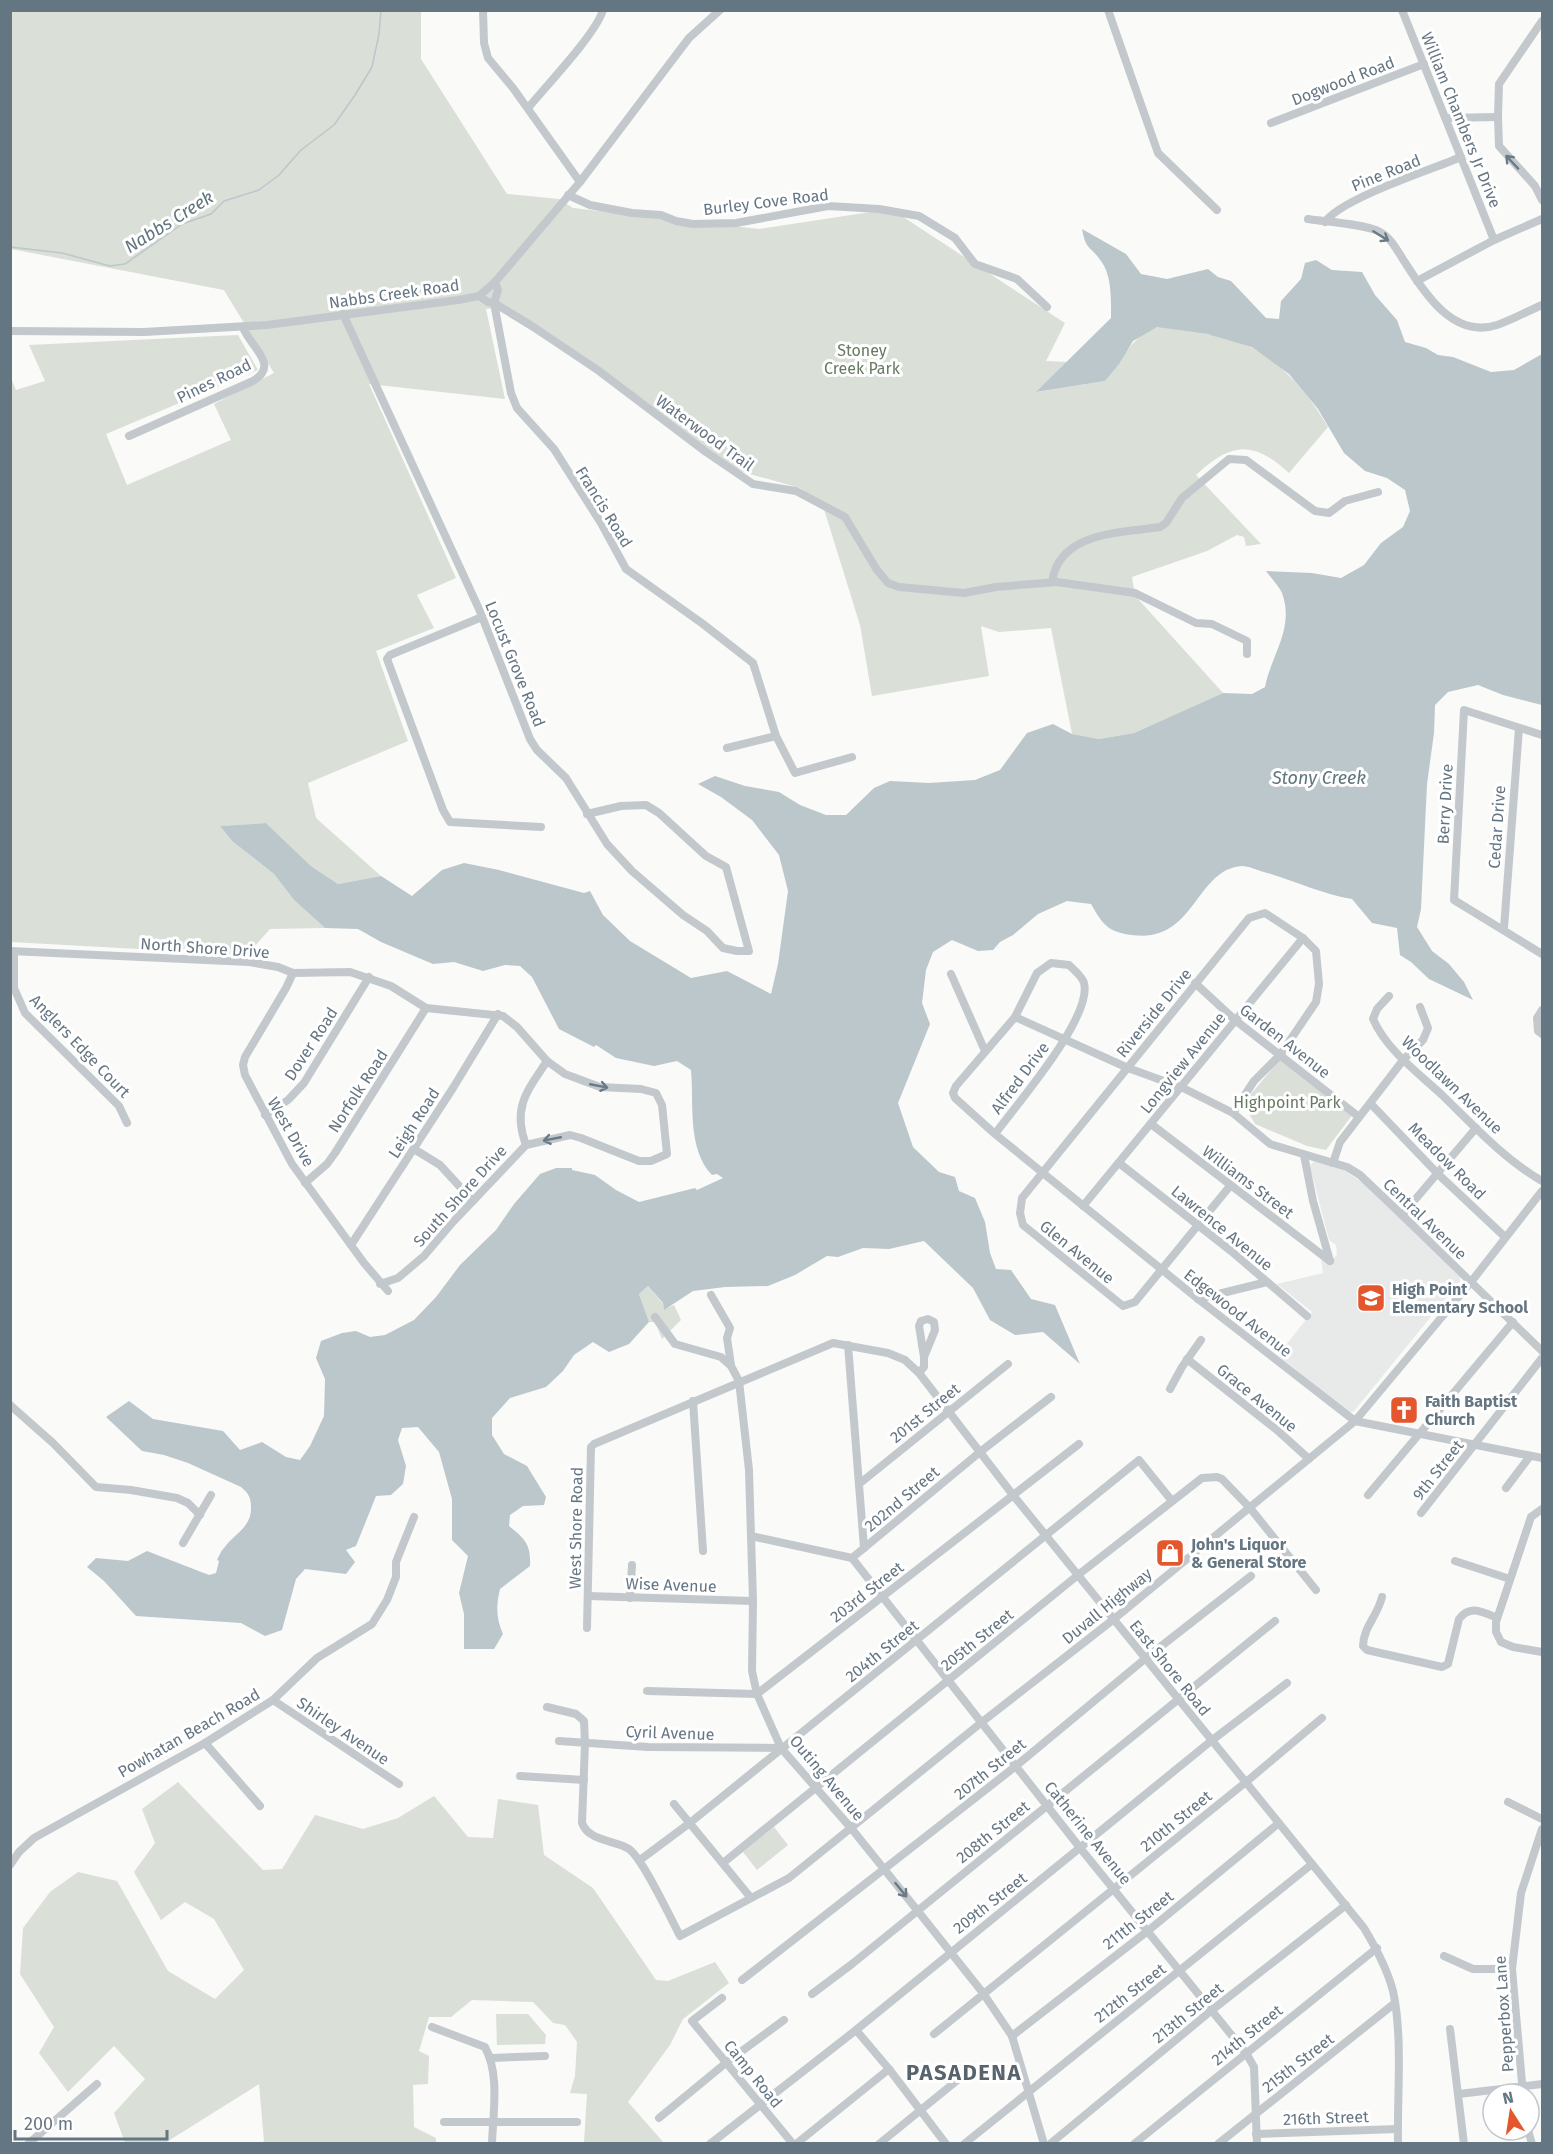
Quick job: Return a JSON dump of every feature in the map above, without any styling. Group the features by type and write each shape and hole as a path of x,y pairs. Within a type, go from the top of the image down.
{"street":[{"path":"483,10 484,43 488,58 528,108 580,182"},
{"path":"528,108 594,27 603,10"},
{"name":"Nabbs Creek Road","path":"10,331 144,332 243,327 479,296 495,282 580,182 689,38 720,10"},
{"path":"1108,10 1158,153 1217,210"},
{"name":"William Chambers Jr Drive","path":"1402,10 1494,240"},
{"path":"1542,21 1499,84 1498,117 1499,146 1535,186 1542,200"},
{"name":"Dogwood Road","path":"1271,123 1424,64"},
{"path":"1446,118 1498,117"},
{"name":"Pine Road","path":"1325,222 1347,204 1461,158"},
{"name":"Burley Cove Road","path":"568,195 590,205 632,213 661,215 693,225 736,223 828,206 879,209 919,216 955,238 975,264 1017,279 1047,307"},
{"path":"1308,219 1381,232 1393,244 1417,281 1442,311 1455,321 1474,328 1496,326 1542,304"},
{"path":"1417,281 1494,240 1542,219"},
{"path":"479,296 494,303 498,290 495,282"},
{"name":"Waterwood Trail","path":"494,303 599,371 706,452 753,484 796,491 845,517 877,570 888,583 899,588 964,593 996,587 1052,582 1135,593 1196,623 1212,624 1246,641 1247,654"},
{"name":"Francis Road","path":"494,303 513,402 554,449 601,523 626,569 753,663 776,736 795,773 852,757"},
{"name":"Locust Grove Road","path":"343,314 482,616 530,740 566,778 587,814 607,844 632,871 707,931 723,948 748,951 726,867 706,856 659,813 646,805 621,806 587,814"},
{"name":"Pines Road","path":"129,436 258,378 265,367 264,362 243,327"},
{"path":"1052,582 1058,565 1074,546 1086,539 1160,527 1166,523 1182,498 1228,459 1246,460 1315,511 1329,513 1345,501 1378,492"},
{"path":"482,616 390,655 387,659 443,810 450,822 542,827"},
{"name":"Berry Drive","path":"1504,928 1454,900 1464,710 1519,728"},
{"path":"1519,728 1542,735"},
{"name":"Cedar Drive","path":"1504,928 1519,728"},
{"path":"727,748 776,736"},
{"name":"Riverside Drive","path":"1043,1173 1249,918 1265,913 1303,938"},
{"path":"1504,928 1542,954"},
{"path":"1233,1113 1254,1081 1280,1055 1316,1002 1319,984 1316,951 1303,938"},
{"name":"Longview Avenue","path":"1083,1206 1303,938"},
{"name":"North Shore Drive","path":"12,952 249,962 278,967 293,973 350,972 391,986 426,1008 498,1014"},
{"name":"Anglers Edge Court","path":"12,952 14,988 25,1013 119,1106 127,1123"},
{"name":"Alfred Drive","path":"959,1102 953,1093 956,1086 1015,1017 1037,974 1051,963 1069,965 1083,980 1085,995 1066,1039 995,1134"},
{"name":"West Drive","path":"293,973 247,1051 244,1061 248,1080 288,1158 380,1284 388,1291"},
{"path":"951,974 985,1052"},
{"name":"Dover Road","path":"265,1115 288,1100 304,1083 369,978"},
{"name":"Garden Avenue","path":"1195,983 1235,1020 1359,1117"},
{"name":"Woodlawn Avenue","path":"1389,996 1377,1009 1373,1019 1378,1031 1476,1128 1521,1169 1542,1181"},
{"path":"1334,1163 1340,1142 1404,1059 1423,1040 1428,1028 1420,1007"},
{"name":"Norfolk Road","path":"305,1183 335,1154 426,1008"},
{"path":"1542,1010 1537,1018 1538,1031 1542,1034"},
{"path":"498,1014 511,1021 546,1061 527,1090 520,1107 520,1128 526,1145"},
{"name":"Leigh Road","path":"351,1245 498,1014"},
{"name":"Central Avenue","path":"1015,1017 1128,1068 1181,1087 1233,1113 1270,1144 1347,1167 1360,1175 1542,1351"},
{"name":"South Shore Drive","path":"380,1284 395,1280 414,1266 526,1145 557,1137 576,1136 639,1161 651,1161 667,1154 662,1105 656,1093 641,1089 611,1089 589,1084 566,1074 546,1061"},
{"name":"Edgewood Avenue","path":"959,1102 1198,1299 1355,1421 1542,1458"},
{"name":"Meadow Road","path":"1371,1104 1438,1174 1505,1237"},
{"name":"Williams Street","path":"1151,1124 1330,1261 1313,1201 1304,1155"},
{"path":"1402,1215 1476,1128"},
{"path":"414,1149 440,1165 473,1200"},
{"name":"Lawrence Avenue","path":"1119,1163 1197,1224 1307,1316"},
{"name":"Glen Avenue","path":"1043,1173 1023,1198 1020,1213 1023,1225 1123,1306 1135,1302 1162,1269"},
{"path":"1162,1269 1230,1186"},
{"name":"Duvall Highway","path":"751,1898 789,1878 1114,1619 1355,1421 1471,1282 1542,1191"},
{"path":"1198,1299 1268,1282"},
{"path":"711,1295 730,1328 727,1338 731,1366"},
{"path":"655,1317 675,1344 721,1357 731,1366"},
{"path":"1368,1495 1513,1322"},
{"path":"1170,1389 1201,1340"},
{"name":"East Shore Road","path":"739,1381 833,1343 888,1353 905,1360 919,1372 1013,1495 1346,1905 1377,1948 1390,1980 1395,2003 1398,2144"},
{"path":"848,1345 864,1548"},
{"path":"919,1372 924,1366 924,1358"},
{"name":"9th Street","path":"1421,1513 1542,1358"},
{"name":"Grace Avenue","path":"1187,1359 1295,1445 1308,1459"},
{"name":"201st Street","path":"859,1484 1008,1364"},
{"name":"Outing Avenue","path":"731,1366 739,1381 749,1462 753,1601 752,1671 758,1694 781,1748 851,1828 917,1910 983,1993 1012,2036 1044,2144"},
{"name":"West Shore Road","path":"587,1628 591,1447 597,1442 739,1381"},
{"name":"202nd Street","path":"852,1558 980,1452 1051,1397"},
{"path":"693,1401 703,1551"},
{"path":"11,1408 53,1443 96,1487 177,1498 188,1503 200,1515"},
{"name":"203rd Street","path":"758,1694 1079,1444"},
{"path":"1506,1488 1530,1456"},
{"name":"204th Street","path":"640,1860 691,1822 1139,1460 1172,1500"},
{"name":"205th Street","path":"723,1863 1078,1575 1202,1478 1222,1479 1250,1508 1316,1590"},
{"path":"183,1543 211,1495"},
{"path":"1542,1509 1531,1517 1497,1618 1496,1632 1501,1642 1513,1647 1542,1652"},
{"name":"Powhatan Beach Road","path":"10,1865 27,1845 53,1826 205,1743 273,1700 317,1658 372,1624 387,1600 396,1577 396,1562 414,1517"},
{"path":"751,1536 852,1558"},
{"name":"Catherine Avenue","path":"852,1558 1246,2053 1254,2067 1257,2144"},
{"path":"1455,1561 1510,1579"},
{"path":"630,1598 632,1565"},
{"name":"207th Street","path":"742,1980 1016,1766 1146,1658 1251,1576"},
{"name":"Wise Avenue","path":"588,1596 753,1601"},
{"path":"1382,1597 1367,1628 1363,1647 1367,1650 1442,1667 1448,1664 1459,1618 1467,1610 1475,1610 1497,1618"},
{"name":"208th Street","path":"812,1994 1275,1621"},
{"name":"209th Street","path":"710,2144 856,2030 1211,1741 1287,1683"},
{"path":"647,1691 758,1694"},
{"name":"Shirley Avenue","path":"273,1700 399,1784"},
{"path":"547,1707 576,1714 584,1721 582,1823 584,1828 605,1842 627,1847 640,1860 680,1936 751,1898 674,1804"},
{"name":"210th Street","path":"934,2034 1322,1718"},
{"name":"Cyril Avenue","path":"559,1741 648,1747 781,1748"},
{"path":"205,1743 260,1806"},
{"path":"520,1776 584,1780"},
{"path":"1508,1802 1542,1819"},
{"name":"211th Street","path":"1012,2036 1149,1930 1279,1823"},
{"name":"Pepperbox Lane","path":"1522,2082 1512,1969 1521,1893 1542,1829"},
{"name":"212th Street","path":"964,2144 1312,1864"},
{"name":"213th Street","path":"1050,2144 1212,2010 1346,1905"},
{"name":"214th Street","path":"1134,2144 1377,1948"},
{"path":"1444,1956 1473,1970 1512,1969"},
{"name":"Camp Road","path":"722,1998 692,2021 794,2144"},
{"name":"215th Street","path":"1218,2144 1395,2003"},
{"path":"659,2118 727,2062 784,2020"},
{"path":"432,2027 485,2047 494,2076 492,2144"},
{"path":"1450,2029 1464,2144"},
{"path":"856,2030 946,2144"},
{"path":"490,2058 545,2056"},
{"path":"794,2144 889,2069"},
{"path":"879,2144 965,2074"},
{"path":"28,2144 97,2084"},
{"path":"1459,2094 1481,2093"},
{"path":"444,2122 577,2122"},
{"name":"216th Street","path":"1256,2134 1397,2129"}],"shaded area":[{"name":"High Point Elementary School","path":"1316,1161 1340,1168 1366,1185 1460,1277 1460,1281 1351,1412 1278,1355 1312,1312 1277,1284 1323,1273 1321,1260 1330,1261 1337,1255 1336,1245 1329,1240 1310,1166"}],"green space":[{"name":"Stoney Creek Park","path":"419,10 421,12 421,59 507,194 559,199 573,208 759,229 891,209 1065,323 1046,361 1068,362 1037,392 1105,381 1132,344 1157,327 1202,333 1238,342 1253,348 1276,364 1305,393 1328,427 1289,473 1264,455 1253,450 1242,449 1220,456 1196,475 1261,544 1246,546 1244,537 1237,535 1207,551 1132,577 1134,589 1130,590 1223,693 1134,733 1099,739 1072,734 1051,628 999,632 981,626 989,676 872,696 860,625 823,506 800,488 725,467 609,380 496,308 486,309 505,399 369,384 456,578 417,595 434,628 376,651 408,741 308,783 316,818 381,876 338,884 311,866 266,823 220,826 232,841 274,874 294,900 325,928 270,929 247,955 11,942 10,376 16,390 45,381 29,345 238,335 258,370 106,434 127,485 231,440 214,404 274,373 224,290 11,249 11,11"},
{"name":"Highpoint Park","path":"1282,1057 1353,1114 1326,1150 1307,1146 1255,1124 1248,1112 1251,1094"},
{"path":"648,1286 663,1304 664,1309 674,1305 681,1320 662,1339 655,1322 649,1322 639,1294"},
{"path":"178,1782 263,1870 282,1869 315,1815 363,1829 398,1818 434,1796 468,1837 493,1838 498,1799 538,1805 544,1855 593,1888 656,1980 668,1981 715,1962 729,1983 683,2019 670,2045 628,2102 664,2143 584,2143 587,2094 570,2093 575,2076 577,2042 565,2025 553,2023 533,2002 472,2000 451,2017 429,2017 419,2051 429,2056 428,2084 413,2085 414,2127 436,2138 436,2143 261,2143 264,2141 259,2084 165,2143 125,2143 114,2113 145,2079 114,2046 68,2092 39,2053 54,2027 20,1974 23,1928 50,1892 78,1872 117,1881 168,1971 215,1999 244,1970 214,1919 185,1902 161,1920 134,1872 155,1843 142,1809"},
{"path":"774,1827 788,1845 757,1870 743,1852"},
{"path":"496,2014 528,2014 546,2035 545,2044 497,2045"}],"water":[{"name":"Stony Creek","path":"1082,229 1126,254 1141,274 1167,279 1208,269 1218,277 1231,281 1266,318 1279,319 1281,301 1301,279 1305,263 1316,260 1332,270 1362,272 1375,295 1397,320 1405,342 1491,372 1514,370 1542,354 1542,705 1503,695 1478,685 1448,692 1435,705 1434,733 1427,784 1421,909 1417,927 1432,951 1449,964 1464,982 1473,1000 1429,979 1400,955 1397,928 1372,923 1352,899 1329,894 1244,866 1226,870 1214,879 1182,918 1169,928 1153,935 1117,932 1103,922 1091,904 1067,901 1038,914 1013,935 1000,942 993,950 978,951 952,940 933,952 926,970 922,1003 930,1024 898,1103 913,1147 939,1172 955,1177 959,1191 975,1198 985,1222 990,1253 996,1269 1011,1270 1031,1299 1055,1305 1080,1364 1043,1332 1015,1335 990,1320 973,1288 924,1241 889,1249 863,1248 838,1257 827,1256 795,1275 768,1286 725,1287 693,1291 664,1310 663,1303 648,1286 639,1294 649,1322 629,1344 609,1352 593,1342 574,1355 563,1371 546,1387 510,1398 492,1418 492,1435 504,1454 527,1466 546,1497 544,1505 523,1506 510,1515 509,1526 528,1547 530,1566 500,1589 497,1612 503,1634 494,1649 464,1649 464,1614 459,1593 468,1556 452,1540 452,1499 439,1452 418,1427 402,1428 398,1440 406,1466 403,1484 391,1495 376,1496 356,1546 346,1550 355,1562 346,1574 305,1569 296,1579 282,1630 265,1636 241,1623 136,1616 104,1581 87,1567 96,1558 128,1561 147,1551 209,1575 216,1573 219,1561 217,1560 221,1552 249,1520 250,1500 241,1487 188,1463 142,1451 106,1417 129,1401 153,1419 223,1431 240,1450 262,1442 286,1457 300,1460 310,1446 324,1416 325,1379 316,1358 321,1341 342,1333 356,1331 370,1337 385,1335 414,1320 436,1297 460,1265 496,1230 514,1204 540,1174 556,1168 572,1168 572,1170 595,1175 616,1190 639,1202 695,1188 697,1190 723,1178 717,1174 712,1175 704,1164 695,1139 691,1070 677,1061 654,1066 616,1058 596,1045 594,1047 559,1029 532,977 520,966 505,965 483,971 454,962 433,964 381,942 358,929 325,928 294,900 274,874 232,841 220,826 266,823 311,866 338,884 381,876 412,896 442,870 464,863 584,893 590,891 603,915 630,941 691,978 727,971 771,994 778,964 788,891 779,855 752,820 721,797 698,784 715,776 745,786 779,792 800,805 826,815 846,815 874,788 890,781 929,783 975,780 1000,770 1027,733 1053,724 1072,734 1099,739 1134,733 1223,693 1252,694 1265,687 1281,641 1286,618 1282,593 1266,571 1312,573 1341,578 1364,565 1381,543 1403,527 1410,511 1405,490 1387,478 1365,471 1344,453 1318,409 1289,374 1252,347 1207,334 1157,327 1133,341 1105,381 1036,392 1111,318 1107,273 1101,261 1087,245"}],"waterway":[{"name":"Nabbs Creek","path":"10,247 62,253 110,266 125,264 182,224 211,214 224,201 259,190 279,175 301,150 334,125 355,95 372,67 381,10"}],"place":[{"name":"High Point Elementary School","path":"1371,1298"},
{"name":"Faith Baptist Church","path":"1404,1410"},
{"name":"John's Liquor & General Store","path":"1170,1553"}],"district":[{"name":"PASADENA","path":"964,2072"}]}
